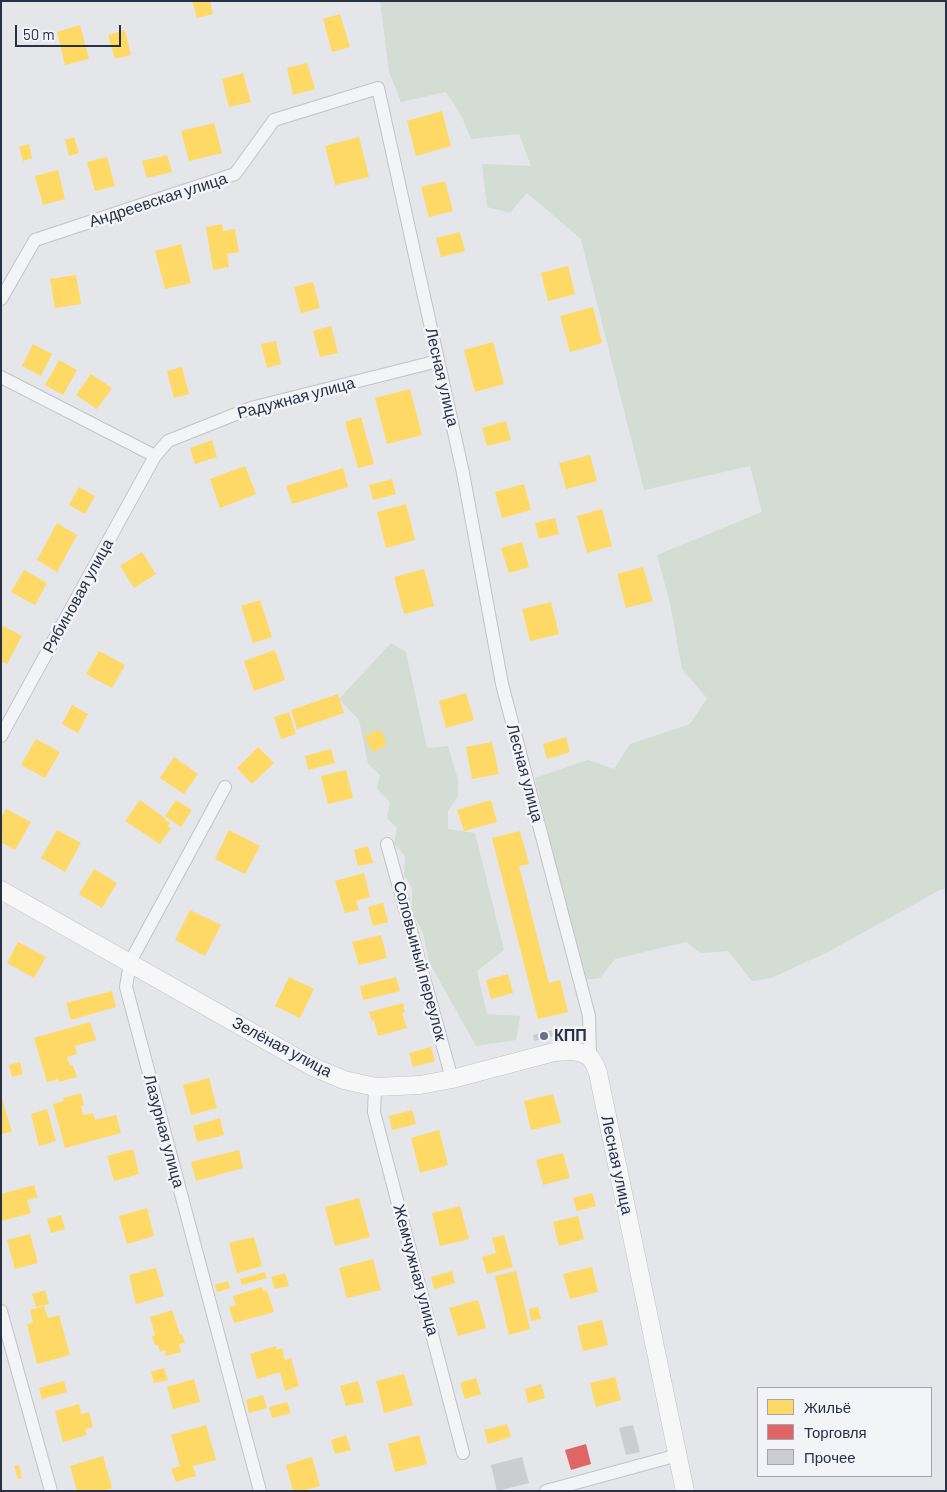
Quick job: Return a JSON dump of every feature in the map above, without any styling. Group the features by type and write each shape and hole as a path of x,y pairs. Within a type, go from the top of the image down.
{"street":[{"name":"Андреевская улица","path":"1,299 35,240 235,174 274,120 378,88"},
{"name":"Лесная улица","path":"378,88 463,473 502,684 589,1016 590,1057 598,1073 685,1491"},
{"name":"Радужная улица","path":"154,456 168,441 251,408 438,361"},
{"path":"1,377 154,456"},
{"name":"Рябиновая улица","path":"1,736 154,456"},
{"name":"Лазурная улица","path":"225,787 130,962 126,987 260,1491"},
{"name":"Соловьиный переулок","path":"387,844 452,1079"},
{"name":"Зелёная улица","path":"1,890 313,1067 344,1080 375,1087 420,1085 452,1079 564,1051 582,1053 590,1057"},
{"name":"Жемчужная улица","path":"375,1087 374,1112 463,1453"},
{"path":"1,1311 50,1491"},
{"path":"546,1491 678,1455"}],"shaded area":[{"path":"380,1 946,1 946,889 940,890 828,952 771,978 752,981 728,951 701,953 686,942 615,959 600,978 583,980 535,778 588,760 614,769 630,744 690,724 707,698 682,669 670,603 657,555 762,512 750,466 644,490 581,239 527,193 510,213 487,207 482,164 531,166 519,134 471,139 461,115 446,92 401,102 389,72"},
{"path":"391,643 406,652 427,748 448,746 458,780 458,796 448,811 448,829 475,833 504,950 477,971 487,1014 520,1016 516,1040 476,1046 429,962 423,933 412,912 412,887 404,875 405,856 394,843 397,828 387,818 390,802 377,789 380,775 368,764 359,720 339,699"}],"building: Жильё":[{"path":"192,1 210,1 213,14 197,18"},
{"path":"340,14 350,47 332,52 323,19"},
{"path":"80,25 89,59 65,65 57,32"},
{"path":"125,30 131,55 115,59 108,35"},
{"path":"307,63 315,89 293,95 287,68"},
{"path":"243,73 251,102 229,107 222,79"},
{"path":"442,111 451,146 416,156 407,121"},
{"path":"214,123 222,153 189,161 181,131"},
{"path":"74,137 79,153 69,156 65,140"},
{"path":"359,137 369,177 335,185 325,146"},
{"path":"29,144 32,158 23,161 19,147"},
{"path":"167,155 172,172 147,178 142,161"},
{"path":"107,157 115,186 95,191 87,162"},
{"path":"58,170 65,199 43,205 35,176"},
{"path":"445,181 453,211 429,217 421,187"},
{"path":"222,224 223,231 235,229 239,252 227,254 229,267 213,270 206,227"},
{"path":"460,232 465,251 441,257 436,238"},
{"path":"181,244 191,283 165,289 155,251"},
{"path":"568,266 575,294 548,301 541,273"},
{"path":"76,275 81,304 55,308 50,279"},
{"path":"313,282 320,308 301,313 294,287"},
{"path":"593,307 602,343 570,352 560,316"},
{"path":"331,326 338,353 320,357 313,331"},
{"path":"276,341 281,364 267,368 261,344"},
{"path":"493,342 504,384 475,392 464,350"},
{"path":"33,344 52,354 41,376 22,366"},
{"path":"59,360 77,370 63,395 45,385"},
{"path":"182,367 189,394 174,398 167,371"},
{"path":"91,374 112,388 97,409 76,395"},
{"path":"410,389 422,435 387,444 375,398"},
{"path":"361,417 374,464 358,468 345,422"},
{"path":"506,421 511,440 487,446 482,428"},
{"path":"212,440 217,457 195,464 190,448"},
{"path":"590,455 597,481 566,489 559,463"},
{"path":"245,466 256,494 220,508 210,479"},
{"path":"343,468 348,487 292,504 286,486"},
{"path":"392,479 396,494 373,500 369,485"},
{"path":"524,484 531,510 502,518 495,492"},
{"path":"79,487 95,496 85,514 69,505"},
{"path":"406,504 415,540 386,548 377,512"},
{"path":"602,509 612,546 587,553 577,516"},
{"path":"555,518 559,534 539,539 535,523"},
{"path":"57,523 77,535 57,572 37,560"},
{"path":"522,542 529,567 509,573 501,548"},
{"path":"142,552 156,574 134,588 120,566"},
{"path":"643,567 653,601 626,608 617,574"},
{"path":"424,569 434,606 404,614 394,577"},
{"path":"24,570 47,583 35,605 11,592"},
{"path":"260,600 272,637 253,643 241,606"},
{"path":"551,602 559,634 530,641 522,609"},
{"path":"3,626 22,636 7,664 1,661 1,630"},
{"path":"275,650 285,680 254,691 244,661"},
{"path":"99,651 125,665 112,688 86,674"},
{"path":"466,693 474,720 446,728 439,701"},
{"path":"338,694 344,713 297,729 291,710"},
{"path":"72,705 88,714 78,733 62,724"},
{"path":"289,712 296,734 281,739 274,717"},
{"path":"380,729 387,745 372,752 365,736"},
{"path":"566,737 570,752 547,759 543,744"},
{"path":"36,739 60,752 45,778 21,765"},
{"path":"492,742 499,774 472,779 466,747"},
{"path":"258,747 274,763 252,784 237,768"},
{"path":"331,749 335,763 308,770 305,756"},
{"path":"174,757 198,774 184,794 160,778"},
{"path":"346,770 353,798 328,804 321,776"},
{"path":"140,800 170,823 168,826 171,828 160,844 125,821"},
{"path":"176,800 192,810 181,827 165,816"},
{"path":"491,800 497,822 464,831 457,810"},
{"path":"6,809 31,822 15,850 1,842 1,818"},
{"path":"57,830 81,843 65,872 41,858"},
{"path":"229,830 260,846 245,874 215,859"},
{"path":"520,831 529,864 519,866 549,983 560,980 568,1012 538,1019 492,838"},
{"path":"368,846 373,863 358,866 354,850"},
{"path":"94,869 117,883 102,908 79,894"},
{"path":"364,873 370,897 356,901 359,910 345,913 335,881"},
{"path":"383,903 388,922 373,926 368,907"},
{"path":"190,910 221,925 205,956 175,940"},
{"path":"381,935 387,958 359,965 352,942"},
{"path":"18,942 46,957 34,978 7,963"},
{"path":"508,974 513,993 491,999 486,980"},
{"path":"289,977 314,989 300,1018 275,1006"},
{"path":"396,977 400,991 363,1000 360,986"},
{"path":"112,991 116,1007 71,1020 66,1003"},
{"path":"403,1003 405,1012 402,1013 407,1028 378,1036 374,1020 372,1021 369,1012"},
{"path":"90,1022 96,1040 75,1046 77,1054 67,1057 70,1066 73,1065 77,1077 59,1082 58,1079 47,1082 34,1038"},
{"path":"431,1047 435,1061 413,1067 409,1053"},
{"path":"20,1062 23,1074 12,1077 9,1065"},
{"path":"209,1078 217,1108 191,1115 183,1085"},
{"path":"81,1093 84,1105 81,1106 83,1115 93,1113 95,1120 116,1115 121,1133 65,1148 53,1104 64,1101 63,1098"},
{"path":"553,1094 561,1123 531,1130 524,1101"},
{"path":"1,1096 12,1132 1,1134"},
{"path":"47,1109 56,1141 39,1146 31,1114"},
{"path":"412,1110 416,1124 392,1130 389,1116"},
{"path":"220,1118 224,1135 197,1142 193,1126"},
{"path":"439,1130 448,1165 420,1173 411,1138"},
{"path":"133,1149 139,1174 114,1181 107,1156"},
{"path":"239,1150 243,1168 196,1181 191,1162"},
{"path":"563,1153 570,1178 543,1185 536,1160"},
{"path":"34,1185 38,1197 27,1200 31,1213 2,1221 1,1194"},
{"path":"592,1193 596,1206 577,1211 573,1198"},
{"path":"359,1198 370,1237 335,1246 325,1207"},
{"path":"460,1206 469,1239 440,1246 432,1213"},
{"path":"147,1208 154,1236 127,1244 119,1216"},
{"path":"61,1215 65,1229 51,1233 47,1219"},
{"path":"578,1216 584,1239 559,1246 553,1222"},
{"path":"30,1234 38,1263 15,1269 7,1240"},
{"path":"504,1235 513,1267 487,1274 482,1257 496,1253 492,1238"},
{"path":"254,1237 262,1266 237,1273 229,1243"},
{"path":"373,1259 381,1290 347,1298 339,1268"},
{"path":"592,1267 598,1292 570,1299 563,1274"},
{"path":"156,1268 164,1296 136,1304 129,1275"},
{"path":"452,1271 455,1283 434,1289 431,1277"},
{"path":"516,1271 530,1329 509,1335 495,1276"},
{"path":"265,1272 267,1278 242,1285 240,1279"},
{"path":"285,1273 289,1286 275,1289 271,1277"},
{"path":"228,1281 230,1288 217,1292 215,1285"},
{"path":"262,1287 263,1291 267,1290 274,1312 234,1323 229,1307 236,1305 233,1296"},
{"path":"45,1290 49,1304 36,1307 32,1294"},
{"path":"478,1300 486,1328 458,1336 449,1308"},
{"path":"44,1306 48,1318 59,1315 70,1355 37,1364 27,1324 33,1323 30,1310"},
{"path":"538,1307 541,1319 531,1321 529,1309"},
{"path":"172,1310 180,1335 182,1334 185,1343 179,1344 181,1352 166,1356 165,1350 160,1352 158,1345 155,1345 152,1336 155,1335 150,1317"},
{"path":"602,1320 608,1345 583,1351 577,1326"},
{"path":"276,1346 277,1350 282,1348 285,1360 291,1358 299,1386 285,1391 280,1372 257,1379 250,1354"},
{"path":"164,1368 168,1380 154,1383 151,1372"},
{"path":"404,1374 413,1405 384,1413 376,1381"},
{"path":"615,1377 621,1400 596,1407 590,1383"},
{"path":"476,1378 481,1394 465,1399 460,1383"},
{"path":"194,1379 200,1402 173,1409 167,1387"},
{"path":"64,1381 67,1392 42,1399 39,1388"},
{"path":"358,1381 364,1402 346,1406 340,1386"},
{"path":"541,1384 545,1398 528,1403 525,1389"},
{"path":"263,1395 267,1408 249,1413 246,1400"},
{"path":"287,1402 291,1413 272,1418 269,1407"},
{"path":"79,1404 81,1414 89,1412 93,1427 85,1429 87,1435 63,1442 55,1411"},
{"path":"507,1424 511,1437 488,1444 484,1430"},
{"path":"206,1425 216,1460 193,1466 196,1476 176,1482 171,1469 180,1466 171,1435"},
{"path":"346,1435 351,1450 335,1454 331,1440"},
{"path":"419,1435 427,1464 395,1472 388,1444"},
{"path":"103,1456 112,1488 103,1491 77,1491 70,1466"},
{"path":"312,1457 320,1486 302,1491 293,1491 286,1465"},
{"path":"19,1465 22,1478 18,1479 14,1466"}],"building: Торговля":[{"path":"586,1444 591,1464 571,1470 565,1450"}],"building: Прочее":[{"name":"КПП","path":"553,1030 554,1036 534,1041 533,1035"},
{"path":"633,1425 640,1452 626,1455 619,1428"},
{"path":"522,1457 529,1483 497,1491 491,1465"}],"place":[{"name":"КПП","path":"544,1036"}]}
